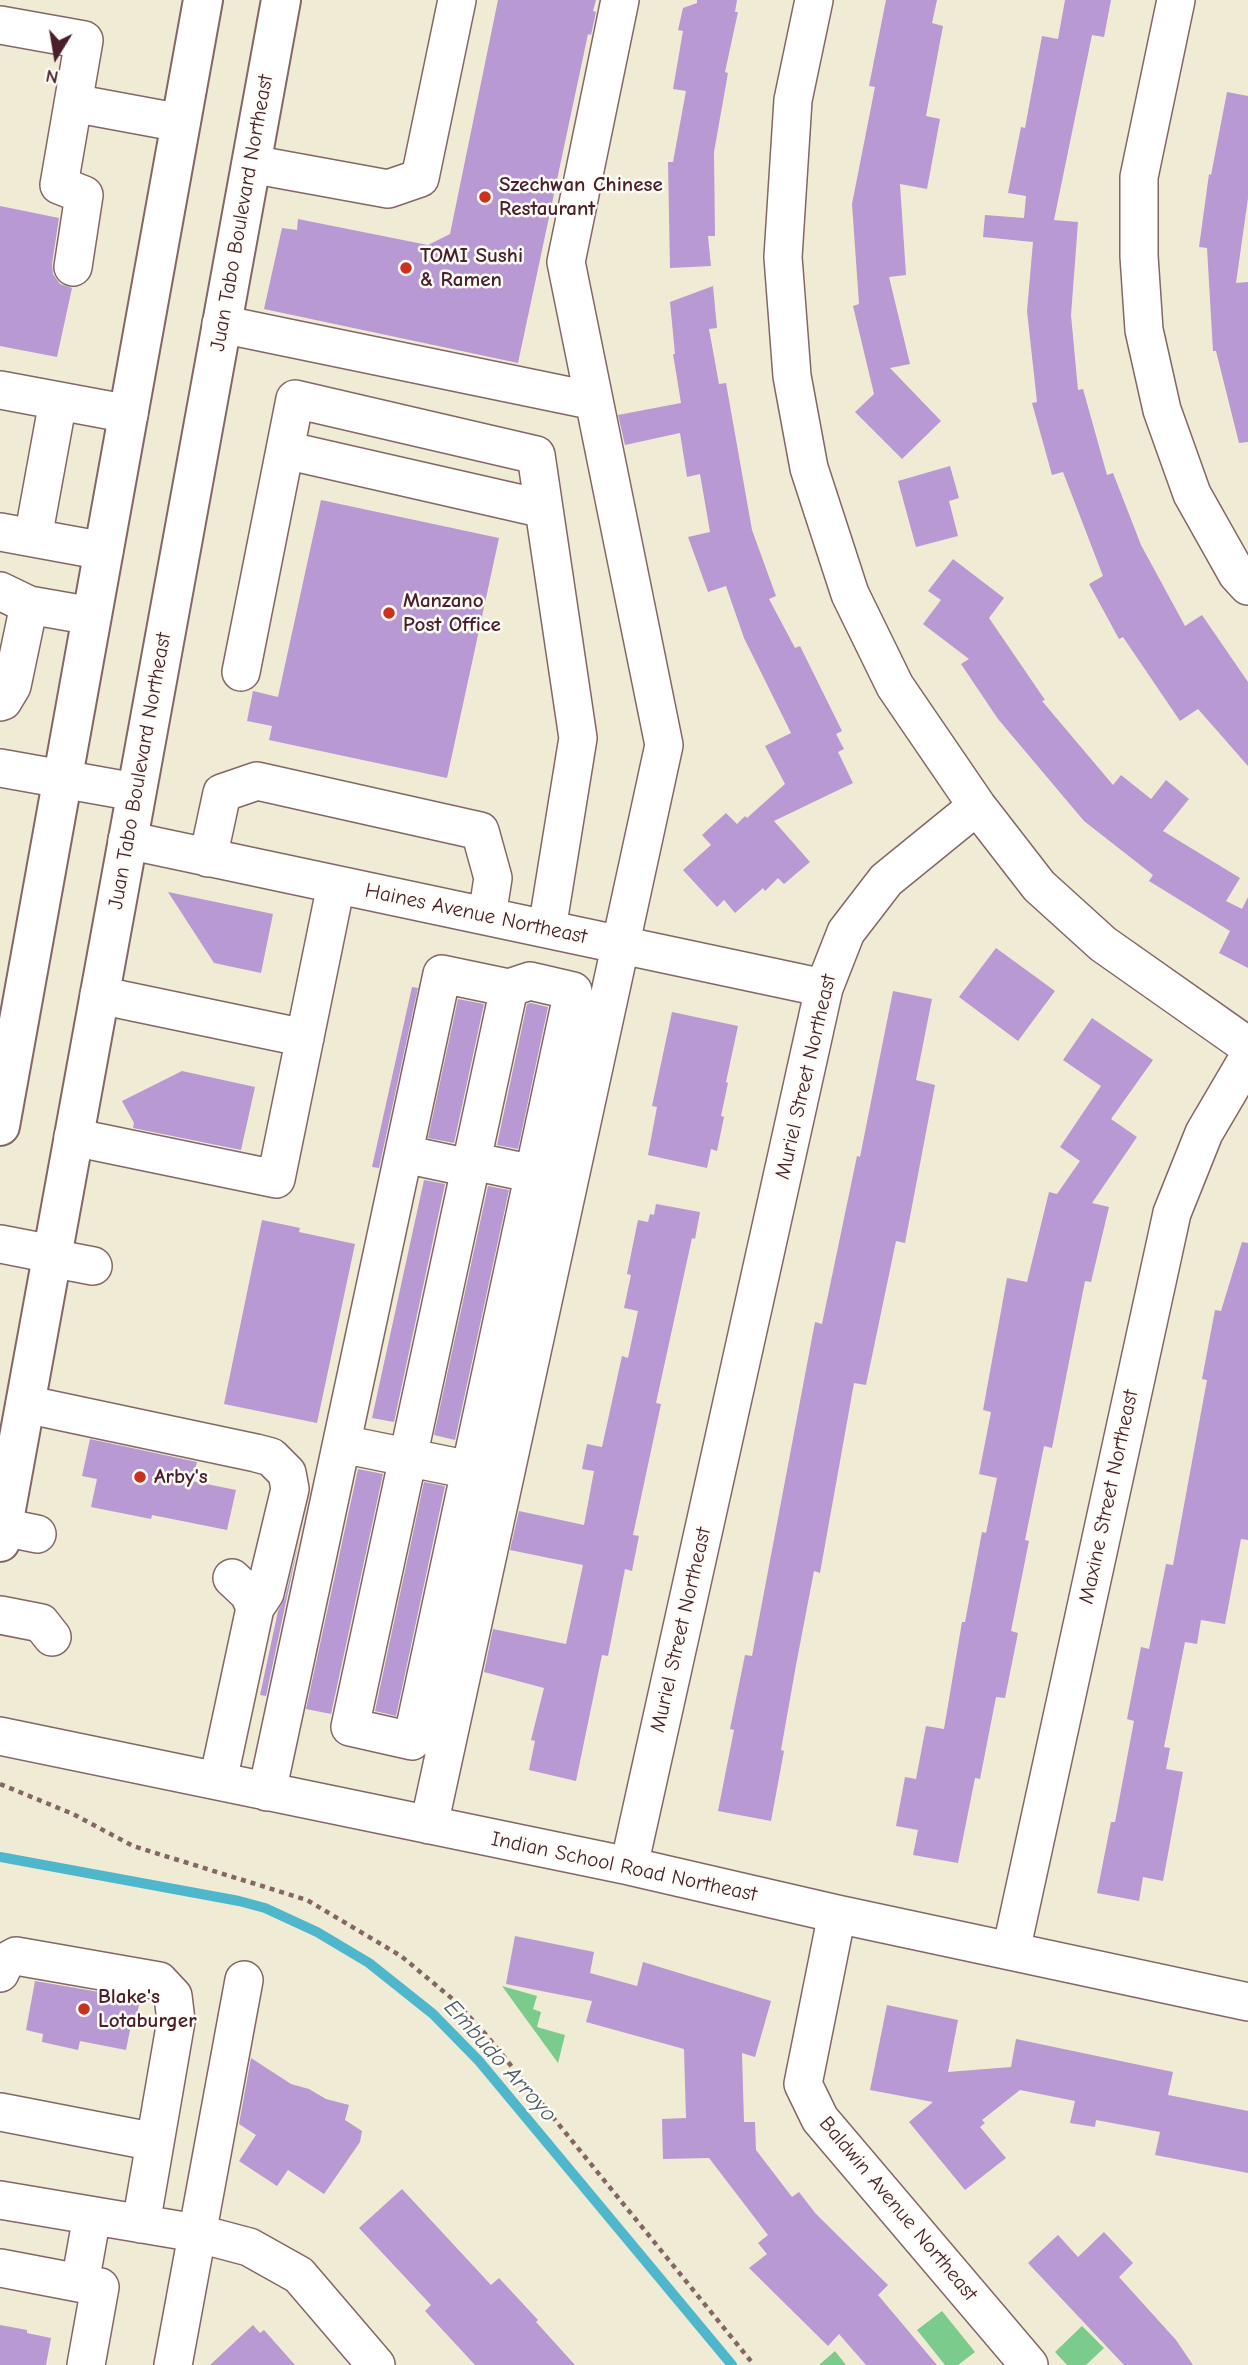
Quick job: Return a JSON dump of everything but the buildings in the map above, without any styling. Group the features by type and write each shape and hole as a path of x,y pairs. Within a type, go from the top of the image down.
{"main road":[{"path":"0,1126 203,0"},
{"name":"Juan Tabo Boulevard Northeast","path":"13,1534 25,1404 281,0"}],"street":[{"path":"251,164 388,189 420,178 457,0"},
{"path":"429,1825 664,745 566,262 620,0"},
{"path":"814,0 793,100 783,257 792,376 809,468 850,594 895,686 977,806 1039,886 1103,944 1248,1046"},
{"path":"1177,0 1139,177 1139,256 1144,330 1162,410 1192,494 1243,580"},
{"path":"0,25 84,40 59,185 85,195 73,267"},
{"path":"73,103 181,123"},
{"path":"221,324 594,401"},
{"path":"0,390 129,414"},
{"path":"240,672 295,399 536,455 578,738 547,929"},
{"path":"58,401 17,535 104,551"},
{"path":"285,450 544,509"},
{"path":"0,702 4,701 12,685 14,598 92,616"},
{"path":"0,768 135,793"},
{"path":"208,858 222,793 257,781 480,831 493,878 487,916"},
{"name":"Muriel Street Northeast","path":"629,1867 824,988 846,932 886,880 977,806"},
{"name":"Haines Avenue Northeast","path":"127,840 824,988"},
{"path":"73,1137 276,1179 336,885"},
{"path":"267,1791 442,974 509,988 530,981 573,990 412,1741 350,1727 509,988"},
{"path":"99,995 305,1038"},
{"name":"Maxine Street Northeast","path":"1011,1951 1172,1213 1204,1133 1248,1058"},
{"path":"404,1154 534,1174"},
{"path":"0,1244 93,1266"},
{"path":"25,1404 256,1453 271,1457 286,1473 290,1489 265,1593 255,1608 218,1782"},
{"path":"342,1444 470,1470"},
{"path":"232,1578 249,1594 255,1608"},
{"path":"0,1615 41,1623 52,1637"},
{"name":"Indian School Road Northeast","path":"0,1736 629,1867 1248,2002"},
{"name":"Baldwin Avenue Northeast","path":"837,1914 803,2084 820,2119 1030,2365"},
{"path":"0,1973 5,1962 16,1956 159,1981 173,1996 176,2021 141,2224"},
{"path":"173,2365 244,1980"},
{"path":"0,2112 155,2142"},
{"path":"0,2200 196,2233 249,2247 299,2275 376,2365"},
{"path":"80,2283 92,2216"},
{"path":"0,2268 100,2287 86,2365"}],"path":[{"path":"0,1784 74,1814 133,1846 307,1900 401,1956 455,2001 487,2036 754,2365"}],"green space":[{"path":"502,1986 537,1996 533,2009 541,2012 537,2027 565,2035 558,2063"},
{"path":"942,2311 975,2352 958,2365 945,2365 917,2330"},
{"path":"1082,2326 1104,2348 1086,2365 1067,2365 1055,2352"},
{"path":"835,2351 846,2365 819,2365"}],"waterway":[{"name":"Embudo Arroyo","path":"0,1857 265,1908 317,1932 369,1963 433,2014 479,2061 732,2365"}],"place":[{"name":"Szechwan Chinese Restaurant","path":"485,197"},
{"name":"TOMI Sushi & Ramen","path":"406,268"},
{"name":"Manzano Post Office","path":"389,613"},
{"name":"Arby's","path":"140,1477"},
{"name":"Blake's Lotaburger","path":"84,2009"}]}
